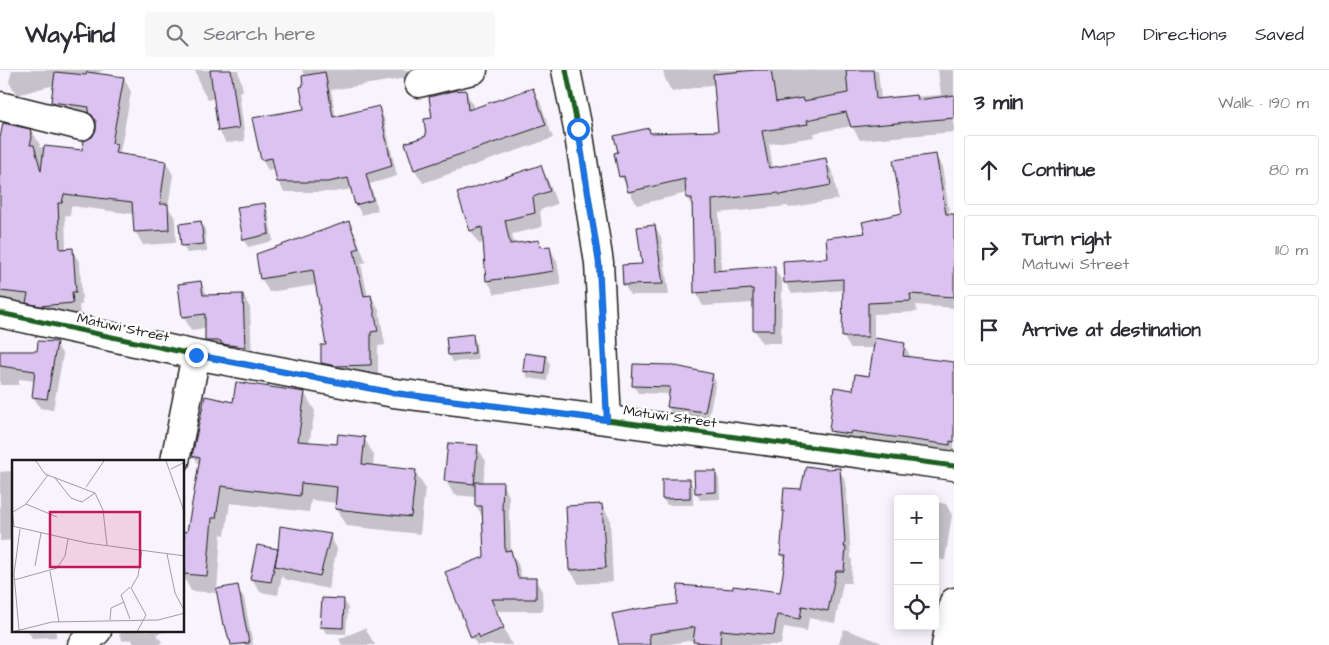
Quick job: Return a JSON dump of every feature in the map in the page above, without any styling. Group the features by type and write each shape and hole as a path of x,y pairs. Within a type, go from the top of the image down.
{"street":[{"path":"419,82 473,70"},
{"path":"566,70 578,129 599,263 607,420"},
{"path":"0,106 81,126"},
{"name":"Matuwi Street","path":"0,313 196,355 394,393 954,466"},
{"path":"175,460 196,355"},
{"path":"946,645 954,602"},
{"path":"82,645 96,632"}],"building":[{"path":"210,70 231,70 239,128 218,131"},
{"path":"771,70 776,102 803,98 804,101 848,93 846,70 873,70 876,99 917,95 918,100 954,95 954,118 851,127 846,112 807,120 808,124 762,131 769,168 826,158 831,185 780,195 779,193 712,200 714,271 775,266 774,330 753,330 753,289 694,293 692,198 686,198 685,179 628,192 624,176 619,177 614,153 618,152 614,136 649,128 650,133 718,131 713,74"},
{"path":"55,72 86,75 87,72 124,77 112,143 117,144 115,153 166,161 160,204 168,204 169,230 134,232 132,202 64,194 62,203 58,203 60,249 73,248 76,292 72,292 73,303 40,306 26,303 28,294 0,291 0,138 3,123 30,129 32,137 30,145 34,145 41,171 44,146 82,150 83,141 92,137 96,130 96,121 88,113 89,107 51,102"},
{"path":"325,72 333,117 379,106 392,166 366,174 373,200 355,205 348,178 328,182 277,182 272,158 261,160 252,118 304,109 300,87 303,86 302,76"},
{"path":"533,88 546,125 414,170 405,143 426,136 424,119 432,118 429,97 466,90 468,110"},
{"path":"936,154 946,214 954,214 954,297 910,294 911,301 868,303 868,337 842,337 843,279 784,283 783,261 828,258 826,238 865,233 862,222 902,213 893,160"},
{"path":"541,165 550,191 533,197 535,213 505,220 510,244 539,240 540,247 550,246 554,271 486,281 482,227 470,231 457,193"},
{"path":"265,203 269,234 243,240 237,207"},
{"path":"201,221 204,244 181,246 179,224"},
{"path":"349,221 359,248 354,250 364,296 371,295 378,331 371,332 371,365 336,366 321,363 321,345 326,345 313,270 260,279 256,254"},
{"path":"655,225 663,284 623,285 622,265 642,264 637,227"},
{"path":"201,281 203,295 243,294 245,347 221,344 221,341 205,341 205,314 182,317 178,284"},
{"path":"473,334 475,353 448,355 446,337"},
{"path":"875,338 905,343 903,356 954,362 954,442 950,441 950,445 851,431 850,434 829,431 834,387 853,390 855,374 869,376"},
{"path":"38,341 57,342 47,399 32,397 35,371 0,366 0,351 37,351"},
{"path":"525,353 546,356 544,374 523,371"},
{"path":"633,364 671,365 713,374 705,412 667,407 670,387 632,386"},
{"path":"236,382 305,392 298,441 337,444 338,434 365,437 362,464 416,470 411,517 335,509 337,487 301,483 300,496 221,486 216,518 212,518 207,576 185,574 185,531 187,532 200,458 192,456 205,396 233,402"},
{"path":"448,443 478,445 474,484 444,481"},
{"path":"806,466 826,469 840,468 844,547 846,547 844,571 836,571 828,611 802,606 800,619 777,615 774,635 721,630 720,644 693,642 695,627 649,634 650,645 619,645 612,614 677,604 678,585 733,589 733,586 780,592 786,555 780,555 784,488 801,489"},
{"path":"694,471 716,471 716,492 695,493"},
{"path":"662,479 690,479 690,498 662,499"},
{"path":"475,482 503,482 502,509 504,509 505,551 511,550 518,578 536,578 536,599 491,599 504,628 480,638 478,634 471,638 445,572 484,557 482,506 475,506"},
{"path":"602,504 606,568 569,570 566,506"},
{"path":"280,526 331,534 320,576 275,566"},
{"path":"257,545 278,549 271,582 250,579"},
{"path":"238,585 249,643 231,645 225,625 223,625 216,589"},
{"path":"322,598 344,599 343,628 320,627"}],"cycle path":[{"path":"566,70 578,129 599,263 607,420"},
{"path":"0,313 196,355 394,393 954,466"}],"route":[{"path":"196,355 394,393 607,420 599,263 578,129"}]}
